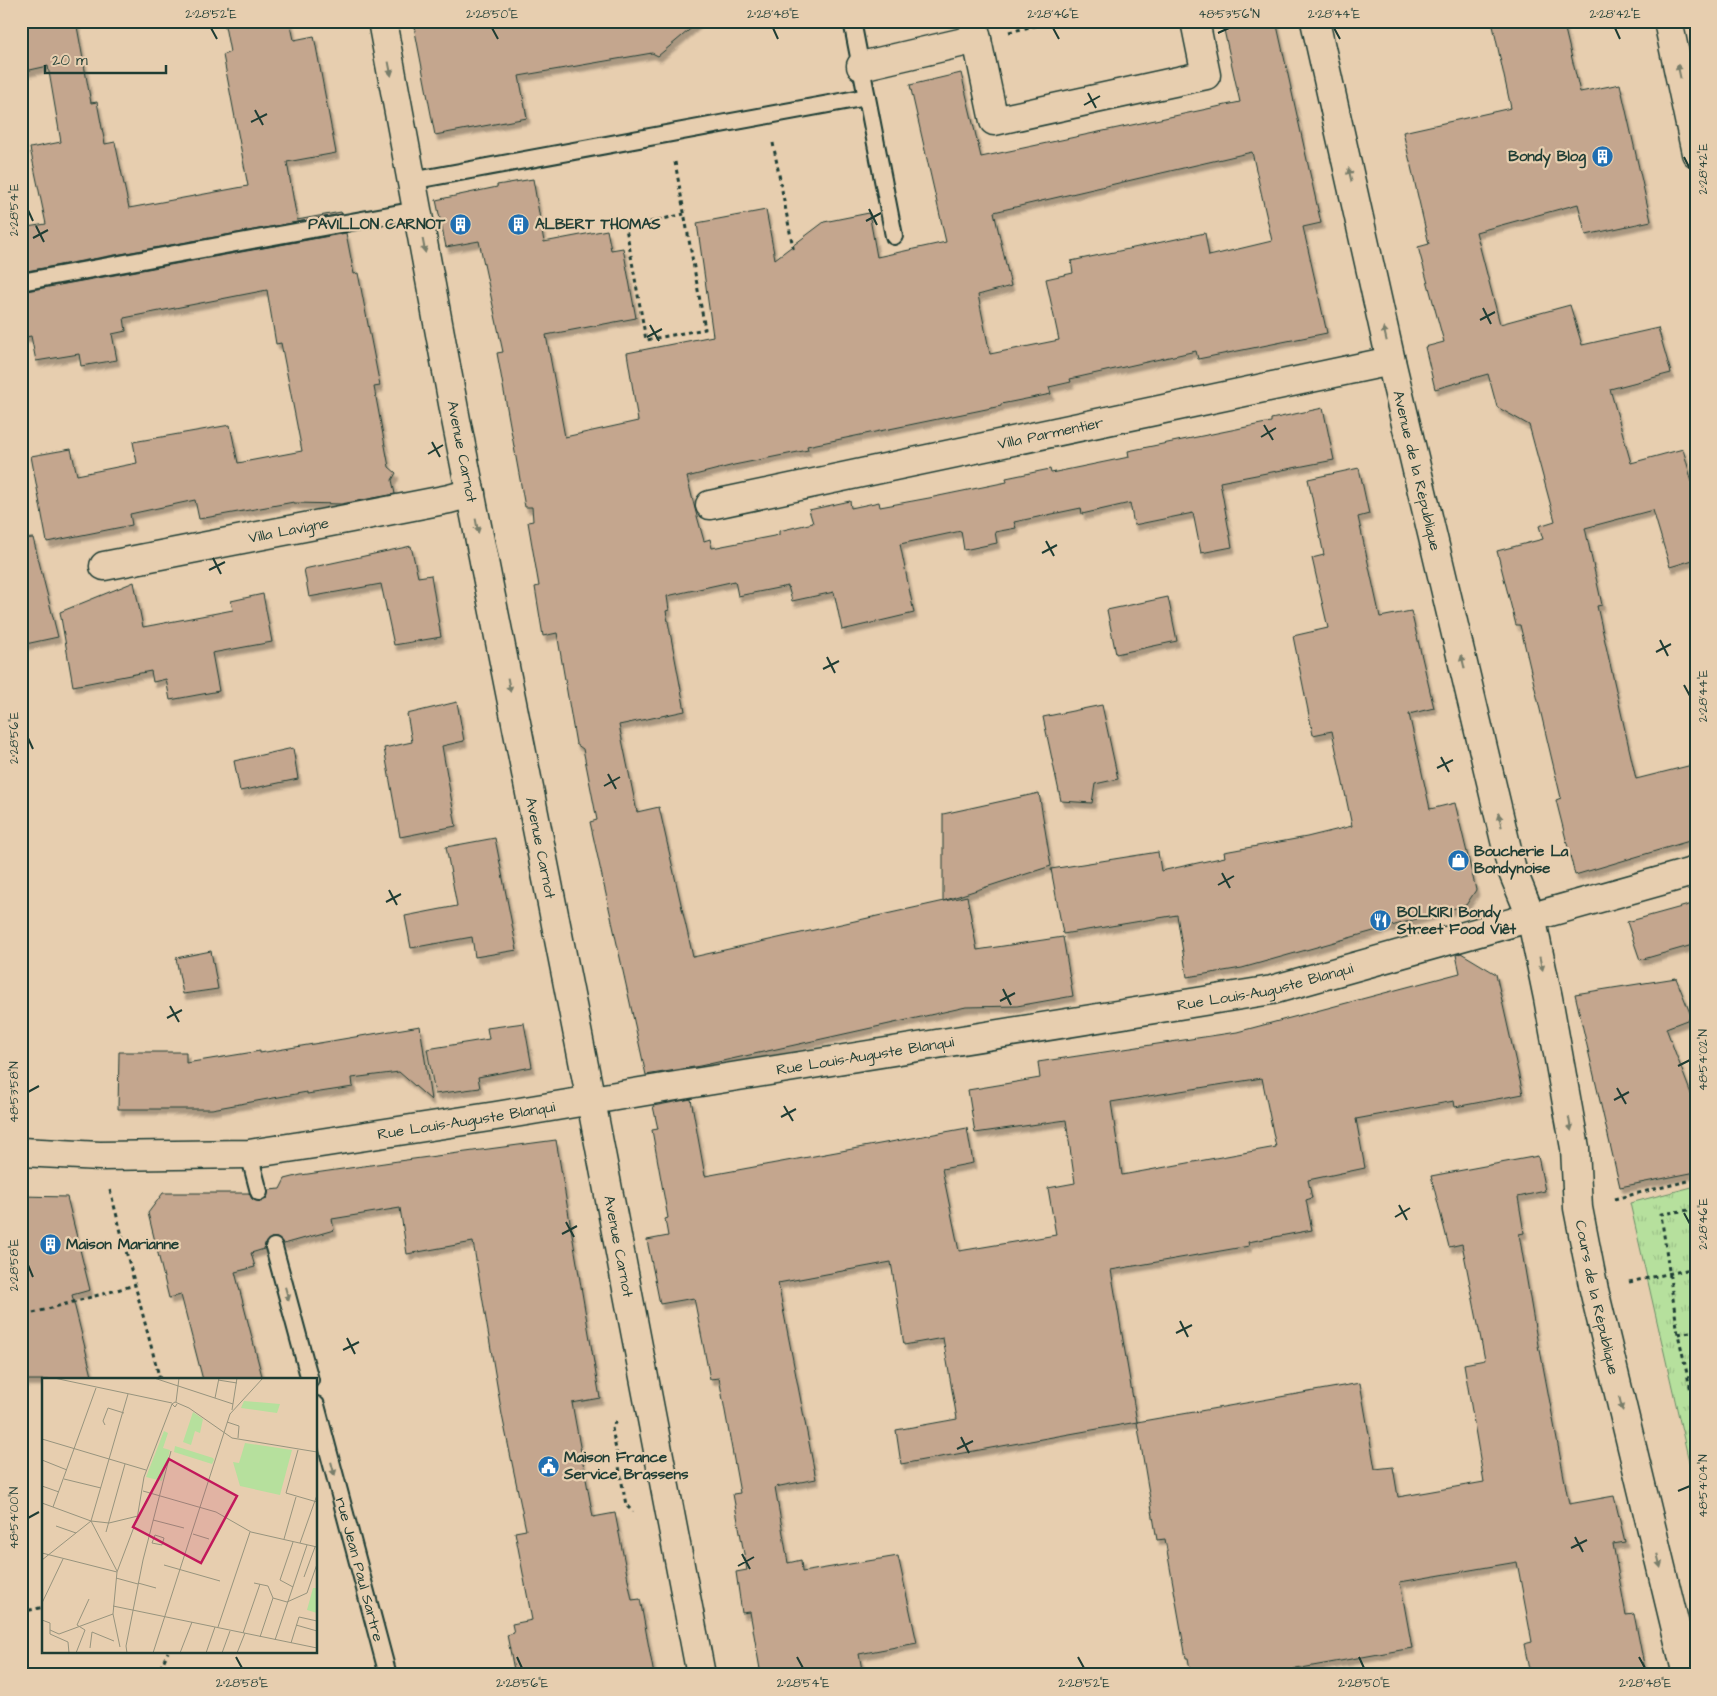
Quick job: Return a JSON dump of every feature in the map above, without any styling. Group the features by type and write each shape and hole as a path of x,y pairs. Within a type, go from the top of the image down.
{"street":[{"name":"Avenue Carnot","path":"382,21 471,493 591,1101 701,1675"},
{"path":"861,66 975,30 994,121 1206,75 1195,21"},
{"name":"Avenue de la République","path":"1315,21 1391,361 1512,870 1531,916"},
{"path":"1668,21 1696,153"},
{"name":"Villa Parmentier","path":"710,505 1391,361"},
{"name":"Villa Lavigne","path":"104,566 471,493"},
{"name":"Rue Louis-Auguste Blanqui","path":"21,1152 100,1156 249,1154 591,1101 1272,990 1696,871"},
{"name":"Cours de la République","path":"1531,916 1548,998 1574,1148 1578,1208 1594,1290 1687,1675"}],"lane":[{"path":"852,21 894,236"},
{"path":"411,180 867,98"},
{"path":"21,282 417,210"},
{"path":"249,1154 259,1192"},
{"path":"274,1247 309,1378"},
{"name":"rue Jean Paul Sartre","path":"318,1412 388,1675"}],"path":[{"path":"975,30 1055,21"},
{"path":"768,116 794,253"},
{"path":"670,134 705,329 646,340 626,228 684,214"},
{"path":"100,1156 159,1378"},
{"path":"1578,1208 1696,1179"},
{"path":"1696,1209 1661,1214 1678,1334 1696,1413"},
{"path":"1594,1290 1696,1268"},
{"path":"33,1313 135,1285"},
{"path":"1678,1334 1696,1331"},
{"path":"21,1612 42,1607"},
{"path":"157,1675 167,1654"}],"green space":[{"path":"1696,1186 1696,1492 1630,1203"}],"building":[{"path":"21,21 76,21 91,103 97,102 105,144 115,142 129,208 248,186 223,55 230,52 224,21 290,21 294,40 314,36 336,153 287,162 297,220 341,212 342,214 21,272 21,228 46,224 30,148 61,142 48,66 21,72"},
{"path":"413,21 700,21 658,56 652,53 519,76 527,118 435,135"},
{"path":"1222,21 1276,21 1321,223 1303,227 1327,333 1198,359 1196,351 1070,379 1071,382 1049,387 1051,394 807,446 808,450 687,477 695,509 704,541 710,539 712,548 779,535 779,531 813,523 809,510 850,501 851,508 879,502 880,507 929,498 1007,482 1006,478 1050,469 1051,473 1129,457 1128,451 1271,422 1271,419 1323,408 1334,460 1220,482 1232,547 1201,553 1193,513 1134,525 1130,503 1082,514 1081,508 1014,522 1016,528 995,532 997,543 964,550 961,531 900,544 914,613 842,630 834,592 792,601 788,586 738,596 735,581 667,596 669,610 666,611 685,711 619,725 637,812 659,807 693,957 967,896 977,950 1063,937 1073,996 1017,1006 966,1007 700,1066 646,1075 590,822 597,820 583,749 576,744 557,633 543,636 535,587 539,586 528,522 533,521 532,507 525,507 497,353 503,352 479,241 446,247 436,200 497,187 497,185 533,179 544,242 607,230 611,250 623,248 636,318 546,335 565,437 638,421 627,353 713,336 697,223 766,210 775,259 824,222 869,213 877,257 946,242 910,85 961,73 981,157 1240,102","holes":["1252,152 1272,241 1209,256 1205,233 1071,261 1073,273 1046,279 1059,340 990,354 978,295 1011,286 994,212"]},
{"path":"1492,21 1563,21 1580,92 1620,84 1651,221 1586,235 1578,204 1476,232 1500,324 1570,305 1582,345 1658,328 1671,373 1610,389 1631,463 1683,449 1696,497 1696,559 1670,567 1653,510 1585,528 1602,605 1597,606 1636,779 1696,764 1696,839 1575,875 1556,800 1561,798 1520,625 1516,625 1497,551 1543,539 1539,526 1555,521 1529,425 1497,407 1488,374 1435,389 1425,347 1444,342 1418,247 1429,244 1403,132 1511,108"},
{"path":"346,233 354,274 358,273 380,386 374,387 389,467 396,473 392,480 395,494 341,504 294,502 199,519 195,500 130,514 132,525 47,542 31,456 71,449 77,475 137,463 133,442 230,425 238,463 302,451 281,343 276,344 267,290 124,318 126,331 112,334 117,360 81,366 79,354 36,361 31,336 21,338 21,292"},
{"path":"1359,468 1369,514 1358,517 1380,617 1411,611 1434,708 1409,714 1430,809 1455,803 1476,890 1466,905 1242,968 1187,977 1177,915 1063,934 1051,869 1158,852 1161,871 1225,857 1224,852 1307,837 1352,826 1332,731 1313,735 1293,636 1328,628 1312,558 1324,555 1308,479"},
{"path":"33,538 58,637 21,645 21,539"},
{"path":"411,546 418,577 431,575 441,637 394,645 381,584 309,597 304,569"},
{"path":"134,582 143,627 233,610 231,601 263,594 272,642 212,653 219,691 170,700 166,679 153,682 151,671 73,686 60,612"},
{"path":"1168,597 1177,641 1116,654 1107,610"},
{"path":"457,702 464,741 442,746 456,826 400,837 384,748 412,742 407,714"},
{"path":"1102,705 1118,779 1095,784 1092,803 1061,801 1043,717"},
{"path":"293,748 298,779 240,791 234,761"},
{"path":"1039,793 1051,866 943,901 943,814"},
{"path":"495,838 517,950 475,957 472,937 411,948 405,916 457,906 446,847"},
{"path":"1696,903 1696,944 1640,960 1627,922"},
{"path":"211,951 218,989 183,994 176,958"},
{"path":"1461,953 1496,974 1523,1094 1455,1107 1454,1101 1356,1119 1365,1168 1308,1180 1312,1198 1306,1200 1312,1230 1248,1242 1249,1246 1111,1270 1137,1422 901,1464 896,1430 957,1419 943,1338 904,1345 891,1262 778,1283 816,1479 775,1487 788,1563 801,1560 802,1572 898,1556 917,1643 859,1654 863,1675 761,1675 750,1612 742,1613 736,1572 747,1570 733,1494 740,1493 719,1378 710,1379 694,1298 660,1304 647,1240 668,1236 665,1219 668,1218 652,1130 658,1129 653,1106 691,1099 705,1176 967,1128 973,1163 942,1169 959,1251 1056,1235 1048,1188 1075,1183 1066,1120 975,1133 968,1090 1040,1078 1038,1062 1237,1032 1460,973 1456,955","holes":["1262,1078 1276,1147 1122,1175 1111,1102"]},
{"path":"1676,978 1692,1018 1666,1028 1696,1107 1696,1172 1620,1187 1575,994"},
{"path":"524,1023 532,1067 478,1077 480,1088 435,1094 427,1049 489,1039 487,1028"},
{"path":"420,1026 431,1100 399,1072 352,1078 353,1087 307,1094 307,1092 212,1109 118,1109 119,1052 186,1052 186,1063 260,1051 260,1053"},
{"path":"556,1140 600,1398 572,1403 593,1517 615,1513 632,1600 640,1599 654,1675 515,1675 507,1635 514,1633 512,1624 532,1620 515,1532 526,1530 502,1415 473,1242 407,1254 400,1208 332,1219 334,1230 284,1244 277,1238 271,1238 265,1244 264,1249 251,1253 255,1267 235,1272 262,1378 202,1378 181,1295 169,1298 148,1213 163,1193 249,1193 252,1199 261,1202 266,1199 269,1190 280,1189 285,1179 391,1162"},
{"path":"1538,1156 1545,1191 1518,1197 1524,1233 1519,1234 1539,1351 1569,1504 1614,1496 1625,1542 1613,1544 1626,1615 1634,1614 1646,1675 1530,1675 1524,1644 1532,1642 1517,1562 1400,1582 1412,1648 1263,1675 1191,1675 1188,1658 1186,1658 1165,1539 1157,1540 1137,1422 1360,1383 1375,1469 1393,1467 1398,1497 1484,1482 1464,1364 1485,1360 1462,1244 1449,1247 1431,1176"},
{"path":"21,1196 67,1197 90,1290 72,1295 93,1378 21,1380"}],"place":[{"name":"Bondy Blog","path":"1602,156"},
{"name":"PAVILLON CARNOT","path":"461,224"},
{"name":"ALBERT THOMAS","path":"519,224"},
{"name":"Boucherie La Bondynoise","path":"1458,860"},
{"name":"BOLKIRI Bondy Street Food Viêt","path":"1381,921"},
{"name":"Maison Marianne","path":"50,1244"},
{"name":"Maison France Service Brassens","path":"548,1466"}]}
